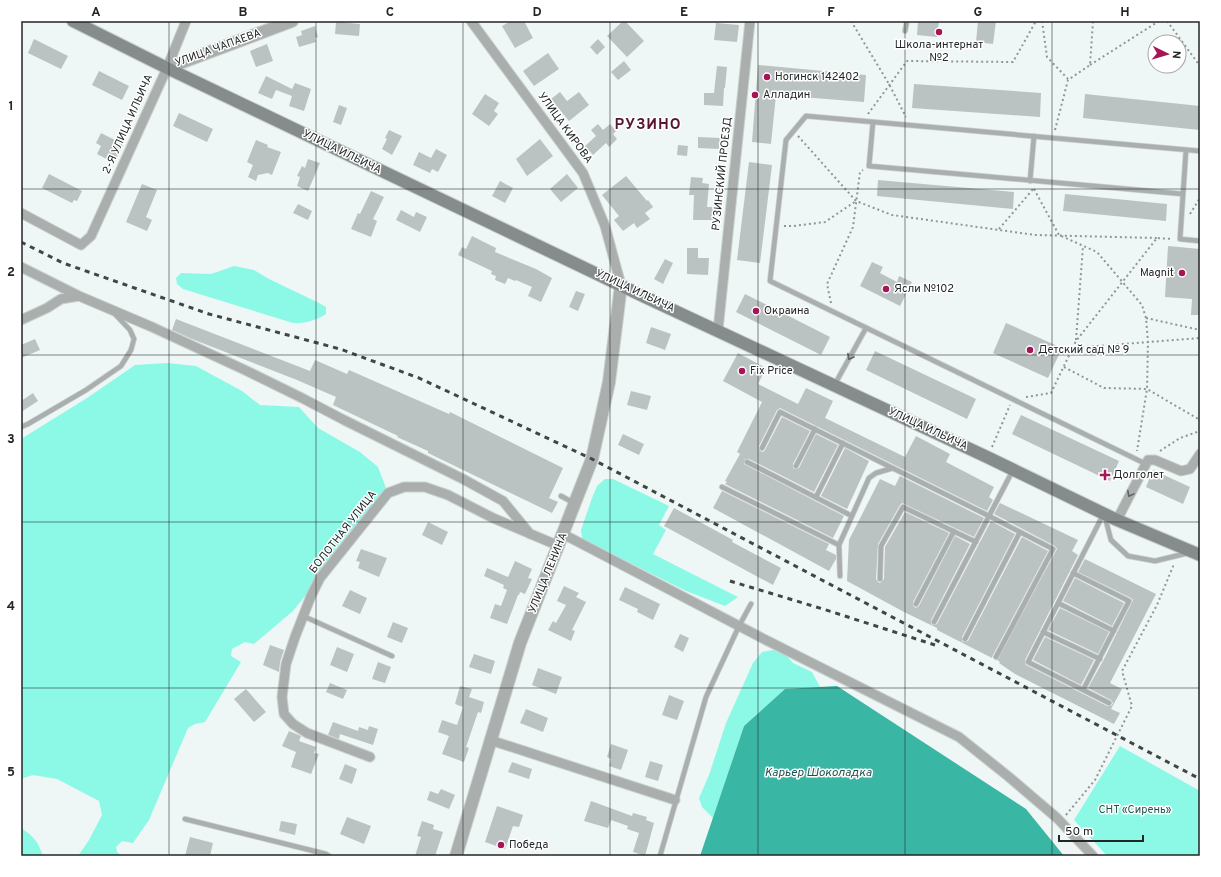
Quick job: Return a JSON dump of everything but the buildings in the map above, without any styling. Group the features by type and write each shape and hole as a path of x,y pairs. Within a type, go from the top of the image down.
{"main road":[{"name":"УЛИЦА ИЛЬИЧА","path":"73,21 167,68 1104,514 1196,553"}],"street":[{"name":"2-Я УЛИЦА ИЛЬИЧА","path":"21,213 81,245 91,236 167,68 186,21"},
{"name":"УЛИЦА ЧАПАЕВА","path":"167,68 292,21"},
{"name":"УЛИЦА КИРОВА","path":"472,21 583,173 605,226 621,285"},
{"name":"РУЗИНСКИЙ ПРОЕЗД","path":"718,330 750,21"},
{"path":"21,267 79,296 172,336 247,371 463,478 503,501 530,534"},
{"name":"УЛИЦА ЛЕНИНА","path":"456,856 520,643 592,459 607,390 621,285"},
{"path":"21,320 47,308 61,299 79,296"},
{"path":"1117,520 1146,464 1155,460 1181,471 1190,469 1200,454"},
{"name":"БОЛОТНАЯ УЛИЦА","path":"370,757 307,733 292,724 284,714 282,697 286,664 303,616 320,578 388,493 404,487 425,487 448,495 494,518 559,546"},
{"path":"563,534 739,626 959,737 1009,777 1061,822 1093,856"},
{"path":"490,740 675,800"}],"lane":[{"path":"905,31 907,21"},
{"path":"1146,464 770,282 786,140 806,116 1200,151"},
{"path":"873,122 870,166 1183,194"},
{"path":"1030,180 1034,136"},
{"path":"1186,150 1180,239 1200,241"},
{"path":"21,427 86,390 121,366 131,350 134,339 130,330 110,309"},
{"path":"834,385 866,328"},
{"path":"762,448 780,412 1054,549 996,657"},
{"path":"796,466 815,429"},
{"path":"816,497 843,443"},
{"path":"747,462 852,516"},
{"path":"840,576 839,545 869,478 876,473 893,468"},
{"path":"934,622 1013,470"},
{"path":"722,486 839,545"},
{"path":"560,496 575,503"},
{"path":"880,579 881,546 903,507 976,542"},
{"path":"1104,514 1111,540 1128,556 1156,561 1178,555 1196,553"},
{"path":"1104,514 1028,662 1109,703"},
{"path":"916,604 954,532"},
{"path":"965,639 1020,532"},
{"path":"1074,573 1130,601 1083,690"},
{"path":"1058,603 1114,631"},
{"path":"660,856 706,697 739,626 751,604"},
{"path":"303,616 392,656"},
{"path":"1043,632 1100,659"},
{"path":"185,819 329,856"}],"path":[{"path":"851,21 889,84 910,125"},
{"path":"863,121 907,61 1013,62 1036,21"},
{"path":"1042,21 1047,57 1068,80"},
{"path":"1090,65 1093,21"},
{"path":"1052,138 1068,80 1159,21"},
{"path":"1167,21 1200,66"},
{"path":"793,131 856,201 892,215 1035,235 1180,239"},
{"path":"833,312 827,284 854,227 860,172 870,166"},
{"path":"1030,180 1059,235 1097,252 1142,305 1146,318 1148,342 1147,389 1136,458"},
{"path":"999,229 1034,188"},
{"path":"776,225 794,226 825,222 856,201"},
{"path":"987,457 1013,399 1051,393 1076,341 1157,238"},
{"path":"1076,341 1083,246"},
{"path":"1146,318 1200,330"},
{"path":"1072,348 1200,338"},
{"path":"1064,367 1104,388 1147,389 1200,420"},
{"path":"1146,464 1180,438 1200,431"},
{"path":"1061,822 1095,780 1132,706 1122,671 1157,605 1178,555"}],"green space":[{"path":"234,266 254,270 269,279 319,303 326,307 326,314 310,321 293,323 183,289 177,284 176,278 181,273 211,274"},
{"path":"167,363 196,366 242,391 260,405 299,407 318,428 360,452 378,467 388,493 293,611 254,644 245,642 232,649 231,656 241,662 205,722 195,724 188,728 149,820 133,843 122,841 116,847 117,852 122,856 78,856 89,840 102,815 99,801 57,779 33,775 21,779 21,439 87,398 135,365"},
{"path":"605,479 613,479 669,506 659,525 666,530 653,554 738,597 725,606 686,591 582,539 581,530 592,498 597,486"},
{"path":"773,650 786,655 793,663 812,672 820,687 785,689 744,726 713,818 702,807 699,798 709,775 726,723 753,663 762,652"},
{"name":"СНТ «Сирень»","path":"1120,746 1200,791 1200,856 1107,856 1074,820"},
{"path":"21,828 35,840 43,856 21,856"}],"water":[{"name":"Карьер Шоколадка","path":"837,686 1026,809 1064,856 700,856 744,726 785,689"}],"railway":[{"path":"21,242 63,263 209,314 340,349 419,378 592,459 1200,779"},
{"path":"730,581 935,645"}],"place":[{"name":"Школа-интернат №2","path":"939,32"},
{"name":"Ногинск 142402","path":"767,77"},
{"name":"Алладин","path":"755,95"},
{"name":"Magnit","path":"1182,273"},
{"name":"Ясли №102","path":"886,289"},
{"name":"Окраина","path":"756,311"},
{"name":"Детский сад № 9","path":"1030,350"},
{"name":"Fix Price","path":"742,371"},
{"name":"Долголет","path":"1105,475"},
{"name":"Победа","path":"501,845"}],"district":[{"name":"РУЗИНО","path":"648,125"}]}
